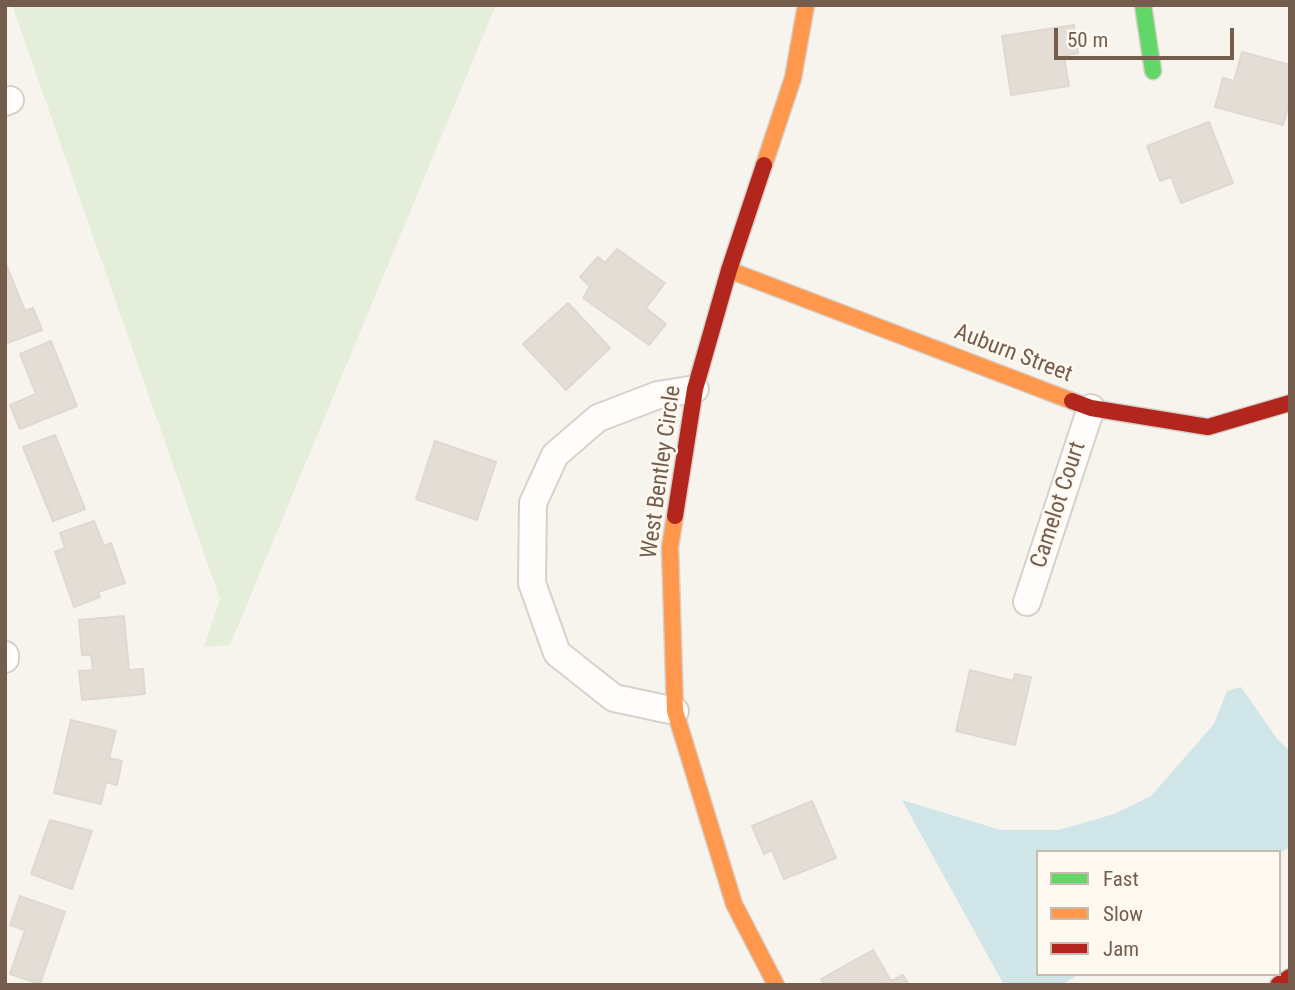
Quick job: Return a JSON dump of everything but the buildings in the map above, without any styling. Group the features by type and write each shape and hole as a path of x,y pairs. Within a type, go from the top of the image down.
{"street":[{"name":"West Bentley Circle","path":"776,985 734,904 675,711 670,547 695,389 729,270 793,78 806,5"},
{"path":"1143,5 1153,71"},
{"name":"Auburn Street","path":"729,270 1091,408 1208,427 1290,403"},
{"path":"675,711 614,698 558,653 532,583 533,503 555,455 598,418 658,395 695,389"},
{"name":"Camelot Court","path":"1027,602 1091,408"},
{"path":"1278,985 1290,977"}],"green space":[{"path":"12,5 496,5 230,645 204,647 220,599"}],"shaded area":[{"path":"1241,687 1278,740 1290,751 1290,847 1281,852 1036,850 1036,976 1076,976 1062,985 1004,985 902,800 1001,830 1059,830 1114,814 1151,796 1214,724 1227,691"}],"traffic: fast":[{"path":"1143,5 1153,71"}],"traffic: slow":[{"path":"764,165 793,78 806,5"},
{"path":"729,270 1072,401"},
{"path":"675,516 670,547 675,711 734,904 776,985"}],"traffic: jam":[{"path":"675,516 695,389 729,270 764,165"},
{"path":"1072,401 1091,408 1208,427 1290,403"},
{"path":"1278,985 1290,977"}]}
